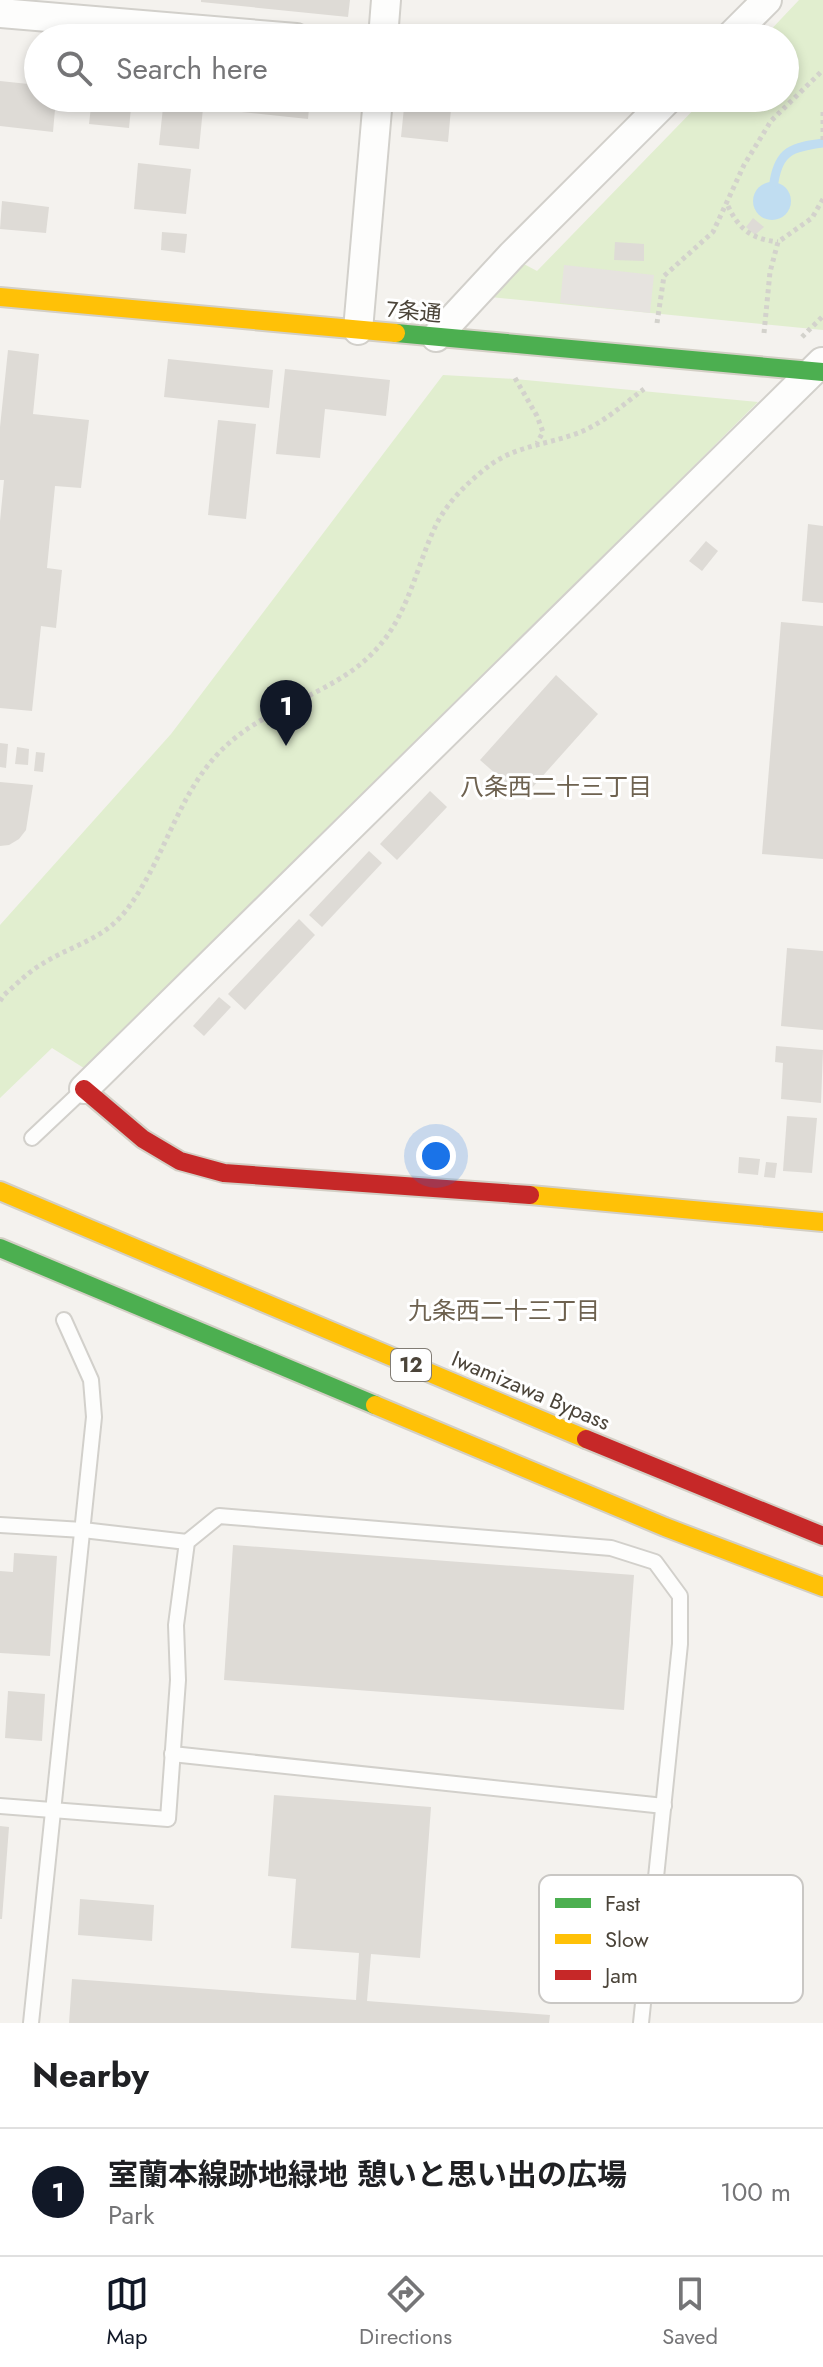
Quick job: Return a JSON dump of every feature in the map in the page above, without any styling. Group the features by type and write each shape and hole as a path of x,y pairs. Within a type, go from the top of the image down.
{"main road":[{"name":"7条通","path":"0,297 819,368"},
{"path":"84,1089 143,1139 180,1161 224,1173 444,1187 823,1222"},
{"name":"Iwamizawa Bypass","path":"0,1191 823,1536"},
{"name":"12","path":"0,1248 665,1527 823,1587"}],"street":[{"path":"384,24 386,0"},
{"path":"743,24 767,0"},
{"path":"0,13 130,24"},
{"path":"358,330 377,112"},
{"path":"436,337 512,255 655,112"},
{"path":"84,1089 819,368"}],"lane":[{"path":"32,1138 84,1089"},
{"path":"31,2023 94,1417 91,1380 64,1320"},
{"path":"0,1806 168,1819 178,1680 176,1625 187,1542 219,1516 611,1548 655,1562 680,1596 680,1644 657,1875"},
{"path":"0,1525 83,1530 187,1542"},
{"path":"172,1754 664,1806"},
{"path":"641,2023 643,2003"}],"path":[{"path":"799,94 823,70"},
{"path":"657,324 664,276 713,232 744,165 771,121 780,112"},
{"path":"823,112 823,141"},
{"path":"764,333 770,272 778,242 812,218 823,199"},
{"path":"727,205 738,226 752,236 778,242"},
{"path":"801,337 823,316"},
{"path":"513,371 543,432 537,444"},
{"path":"0,1001 42,963 97,937 122,916 149,876 203,769 228,743 258,721 316,693 377,650 396,626 438,522 453,499 501,456 581,432 651,383"}],"green space":[{"path":"799,0 823,0 823,330 490,297 522,263 537,271 691,112 799,112 799,24 776,24"},
{"path":"443,375 758,402 87,1070 52,1048 0,1098 0,925 171,734"}],"shaded area":[{"path":"564,265 654,275 650,313 560,303"}],"water":[{"path":"772,182 785,188 791,201 785,214 772,220 759,214 753,201 759,188"}],"building":[{"path":"201,0 350,0 348,17"},
{"path":"0,81 24,84 24,112 55,112 53,132 0,126"},
{"path":"90,112 131,112 129,128 89,124"},
{"path":"163,112 203,112 199,149 159,145"},
{"path":"241,112 309,112 308,119"},
{"path":"404,112 451,112 448,142 401,137"},
{"path":"138,163 191,169 186,214 134,209"},
{"path":"2,201 49,207 46,233 0,229"},
{"path":"753,218 764,227 755,235 746,227"},
{"path":"162,232 187,234 185,253 161,250"},
{"path":"615,242 644,244 644,261 614,260"},
{"path":"8,350 39,354 33,414 89,420 81,488 55,486 47,568 62,570 56,628 41,626 32,711 0,708 0,521 4,480 0,480 0,427"},
{"path":"168,359 273,370 269,408 164,397"},
{"path":"285,369 390,380 386,416 325,409 320,458 276,454"},
{"path":"218,420 256,424 246,519 208,515"},
{"path":"808,524 823,526 823,603 802,601"},
{"path":"706,541 718,551 702,571 689,561"},
{"path":"781,622 823,626 823,859 762,854"},
{"path":"556,675 598,714 523,798 480,760"},
{"path":"0,743 8,744 6,768 0,767"},
{"path":"17,747 29,749 28,765 15,764"},
{"path":"36,752 45,753 43,772 34,771"},
{"path":"0,782 33,785 26,830 19,839 0,846"},
{"path":"430,791 447,807 397,860 380,844"},
{"path":"369,851 382,863 322,927 309,915"},
{"path":"299,919 315,935 245,1010 228,994"},
{"path":"787,948 823,951 823,1030 781,1026"},
{"path":"219,997 231,1007 204,1036 193,1026"},
{"path":"776,1046 823,1050 821,1103 781,1099 783,1063 775,1062"},
{"path":"787,1116 817,1118 812,1173 783,1171"},
{"path":"739,1157 760,1159 758,1175 738,1173"},
{"path":"766,1162 777,1163 775,1178 764,1177"},
{"path":"233,1545 634,1575 624,1710 224,1680"},
{"path":"14,1553 57,1556 50,1656 0,1653 0,1571 13,1572"},
{"path":"8,1691 45,1694 42,1741 5,1738"},
{"path":"274,1795 431,1807 420,1958 371,1954 367,2001 550,2015 549,2023 69,2023 72,1979 356,2000 359,1953 291,1948 296,1879 268,1876"},
{"path":"0,1826 9,1827 2,1919 0,1919"},
{"path":"80,1899 154,1905 152,1941 78,1935"}],"waterway":[{"path":"774,182 776,171 789,152 823,143"}],"traffic: fast":[{"path":"396,333 823,372"},
{"path":"0,1248 375,1405"}],"traffic: slow":[{"path":"0,297 396,333"},
{"path":"0,1191 586,1439"},
{"path":"530,1195 823,1222"},
{"path":"375,1405 665,1527 823,1587"}],"traffic: jam":[{"path":"84,1089 143,1139 180,1161 224,1173 530,1195"},
{"path":"586,1439 823,1536"}],"place":[{"name":"室蘭本線跡地緑地 憩いと思い出の広場","path":"286,746"}],"district":[{"name":"八条西二十三丁目","path":"556,787"},
{"name":"九条西二十三丁目","path":"504,1311"}]}
